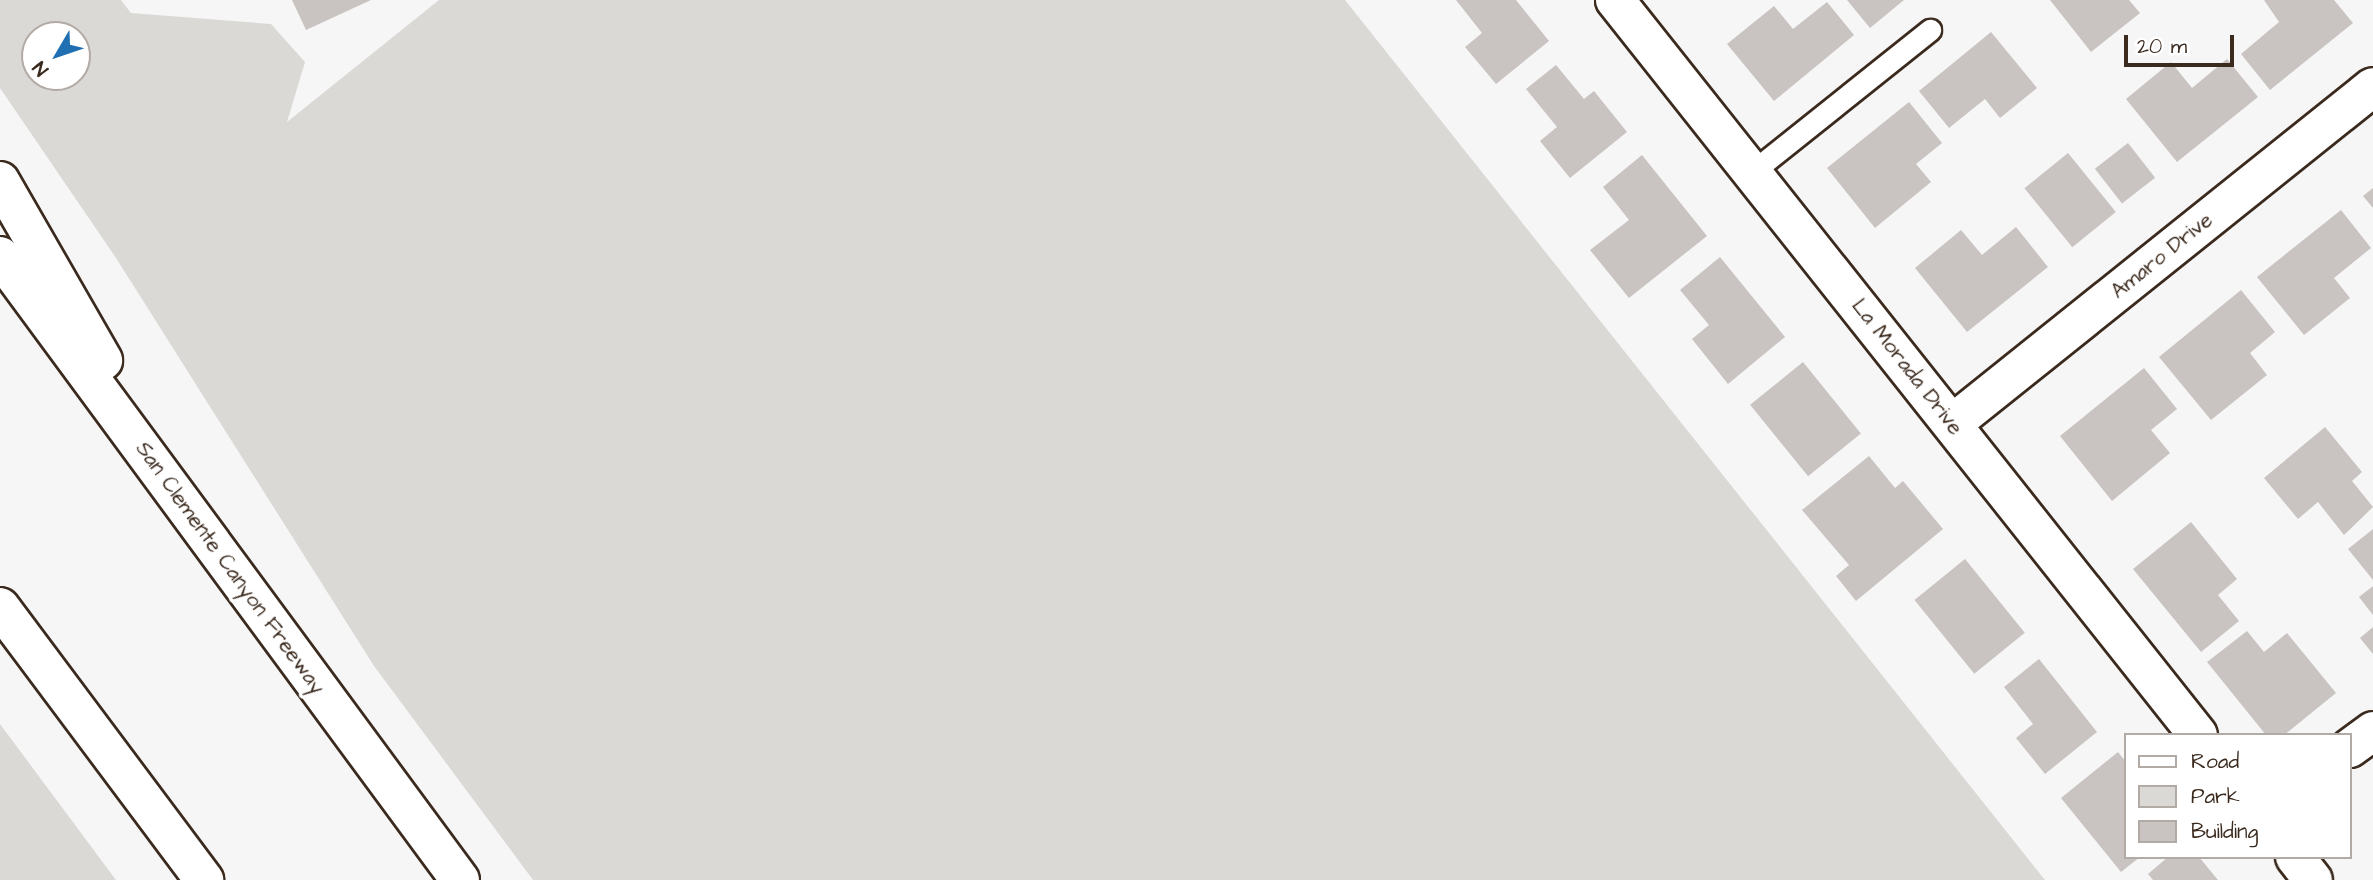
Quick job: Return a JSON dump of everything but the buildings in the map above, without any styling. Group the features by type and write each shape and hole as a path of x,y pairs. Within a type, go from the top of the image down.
{"main road":[{"name":"La Morada Drive","path":"1615,0 2196,733"},
{"name":"Amaro Drive","path":"1952,424 2373,87"},
{"path":"0,181 195,520"},
{"name":"San Clemente Canyon Freeway","path":"0,256 460,880"},
{"path":"0,607 204,880"},
{"path":"0,613 29,646"},
{"path":"2352,747 2373,731"},
{"path":"2297,859 2313,880"}],"lane":[{"path":"1752,172 1930,30"}],"green space":[{"path":"0,0 121,0 131,13 271,24 305,62 287,122 439,0 1345,0 2045,880 533,880 374,666 116,258 0,88"},
{"path":"0,724 116,880 0,880"}]}
